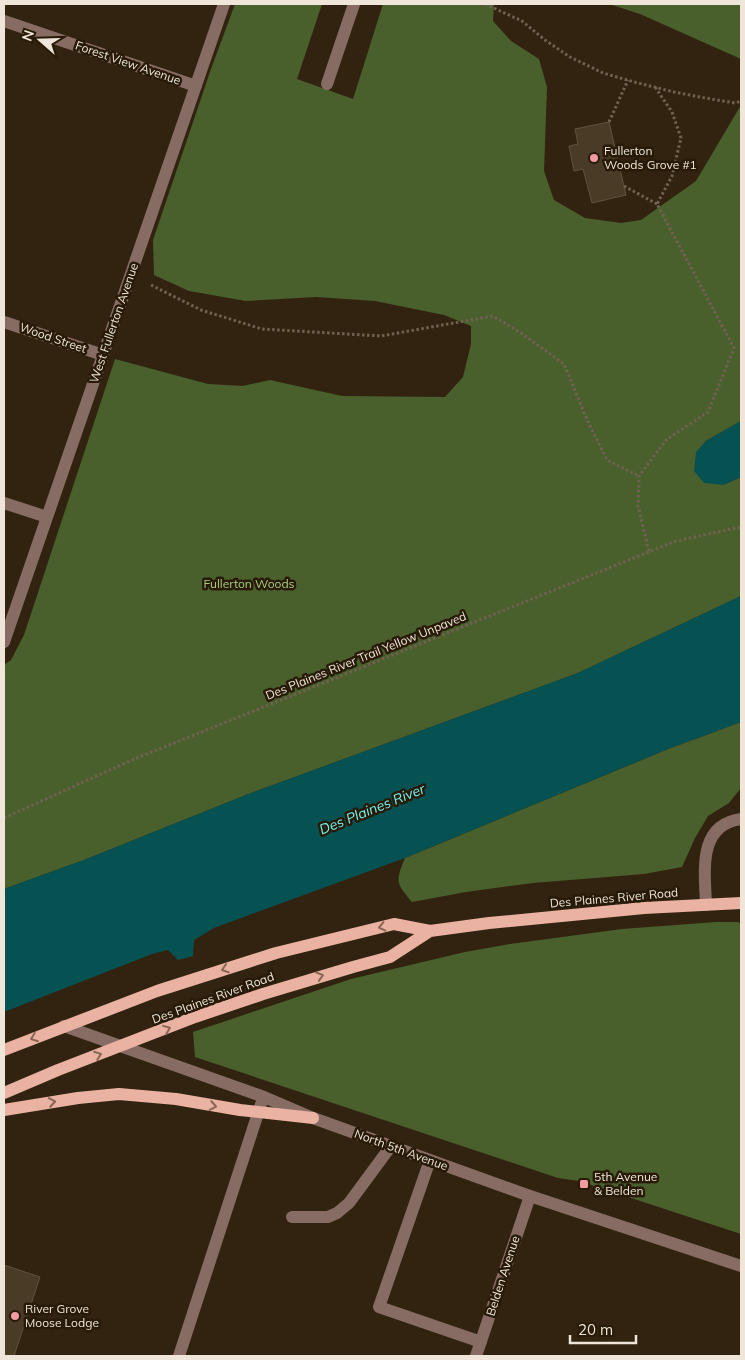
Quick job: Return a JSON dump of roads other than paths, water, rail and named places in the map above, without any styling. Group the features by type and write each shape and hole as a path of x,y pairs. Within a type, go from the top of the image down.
{"main road":[{"name":"Des Plaines River Road","path":"4,1050 157,991 276,952 394,924 430,931 634,908 741,903"},
{"name":"Des Plaines River Road","path":"4,1093 195,1017 263,994 390,957 430,931"},
{"path":"4,1110 78,1098 119,1094 176,1099 258,1112 313,1118"}],"street":[{"name":"West Fullerton Avenue","path":"4,642 224,4"},
{"path":"327,84 354,4"},
{"name":"Forest View Avenue","path":"4,21 196,86"},
{"name":"Wood Street","path":"4,322 103,355"},
{"path":"4,503 47,517"},
{"path":"706,905 705,867 708,845 719,827 727,822 741,819"},
{"name":"North 5th Avenue","path":"64,1026 264,1097 313,1118 530,1196 741,1266"},
{"path":"179,1356 264,1097"},
{"path":"292,1217 328,1217 337,1213 349,1203 392,1146"},
{"path":"430,1160 379,1307 482,1342"},
{"name":"Belden Avenue","path":"476,1356 530,1196"}],"water":[{"path":"741,421 741,477 723,485 704,483 694,471 696,452 706,441"},
{"name":"Des Plaines River","path":"741,596 741,722 668,749 405,858 214,928 194,940 193,956 178,960 168,950 152,954 4,1012 4,889 84,860 246,795 578,673"}],"place":[{"name":"Fullerton Woods Grove #1","path":"594,158"},
{"name":"5th Avenue & Belden","path":"584,1184"},
{"name":"River Grove Moose Lodge","path":"15,1316"}],"park label":[{"name":"Fullerton Woods","path":"249,584"}]}
